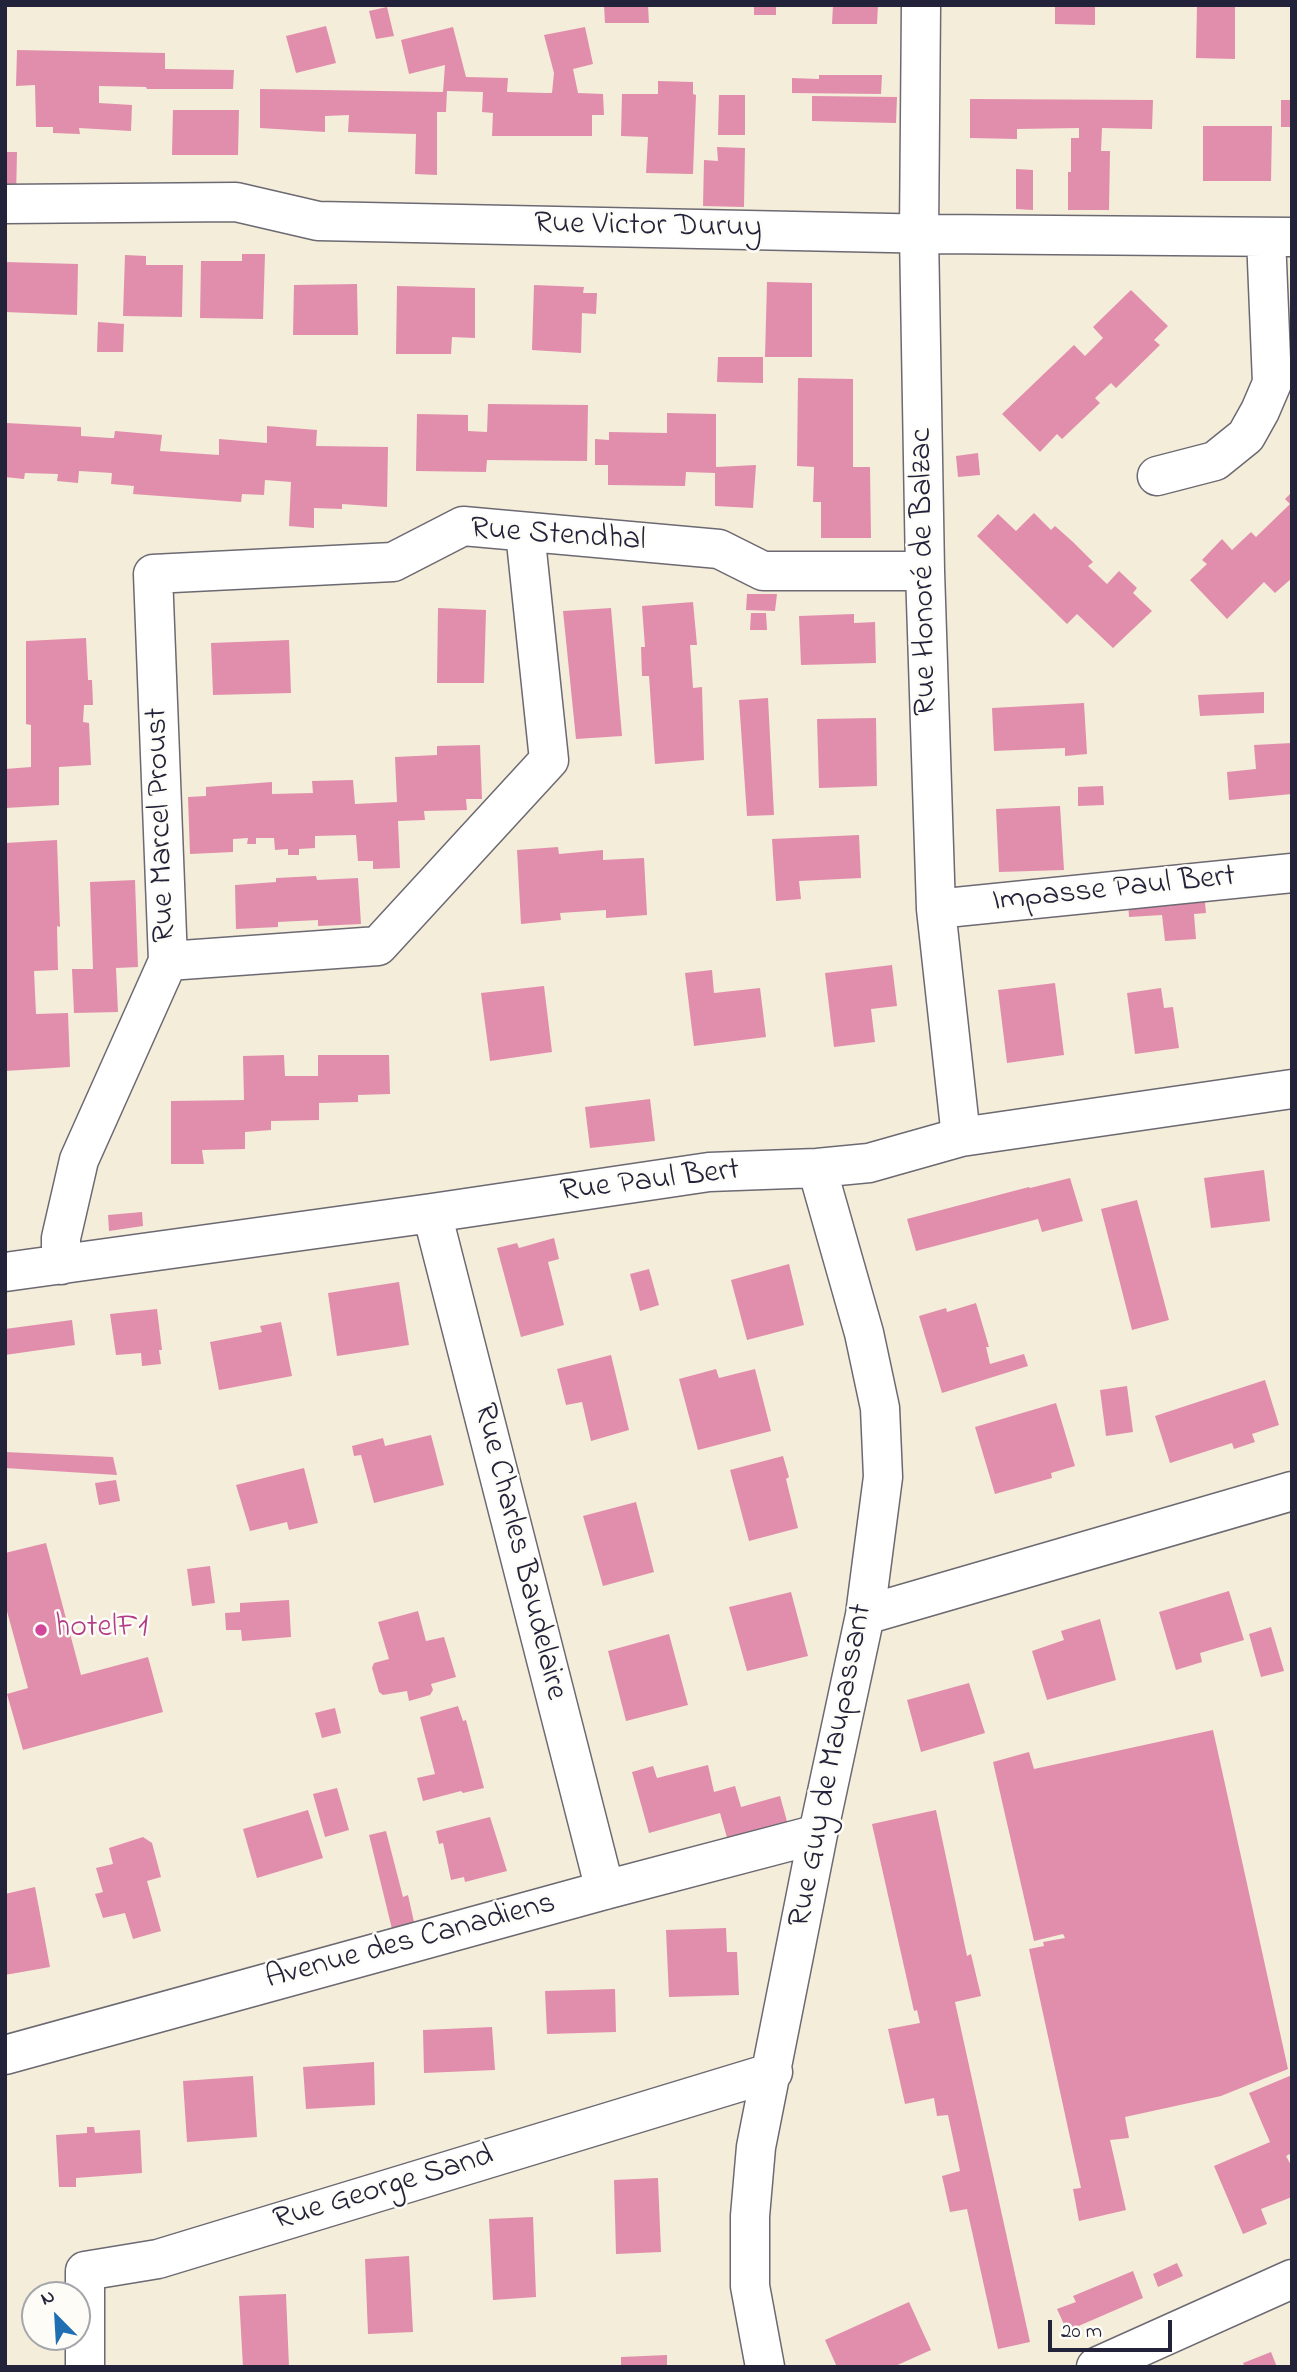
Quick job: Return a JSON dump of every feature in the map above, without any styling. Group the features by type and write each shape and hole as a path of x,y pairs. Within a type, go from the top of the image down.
{"street":[{"name":"Rue Honoré de Balzac","path":"920,5 919,234 925,571 936,909 961,1137"},
{"name":"Rue Victor Duruy","path":"5,204 236,202 318,220 919,234 1279,237"},
{"path":"1157,476 1215,461 1246,436 1260,411 1272,383 1279,237"},
{"name":"Rue Stendhal","path":"153,574 393,562 463,526 719,549 764,571 925,571"},
{"path":"169,961 378,946 549,760 525,532"},
{"name":"Rue Marcel Proust","path":"61,1265 61,1238 79,1160 169,961 153,574"},
{"name":"Impasse Paul Bert","path":"936,909 1292,873"},
{"name":"Rue Paul Bert","path":"5,1272 709,1172 869,1163 961,1137 1292,1088"},
{"name":"Rue Guy de Maupassant","path":"765,2367 750,2286 750,2216 756,2147 865,1615 883,1477 880,1408 864,1333 817,1168"},
{"name":"Rue Charles Baudelaire","path":"432,1213 605,1890"},
{"path":"865,1615 1292,1491"},
{"name":"Avenue des Canadiens","path":"5,2055 818,1834"},
{"name":"Rue George Sand","path":"85,2367 85,2271 158,2259 772,2072"},
{"path":"1096,2367 1289,2287"}],"building":[{"path":"604,5 648,5 649,23 605,23"},
{"path":"754,5 776,5 776,15 754,15"},
{"path":"833,5 878,5 877,24 832,24"},
{"path":"1055,5 1095,5 1095,25 1055,24"},
{"path":"1197,5 1235,5 1235,59 1196,58"},
{"path":"387,7 394,36 376,39 369,11"},
{"path":"326,26 336,63 296,73 286,36"},
{"path":"453,27 466,77 508,78 507,92 552,93 554,73 544,35 585,27 593,64 573,69 578,93 603,94 604,115 592,115 592,136 492,136 493,113 482,112 483,92 447,91 446,112 437,112 437,175 415,174 416,134 348,132 349,115 325,116 325,132 260,128 260,89 443,92 445,65 409,74 401,40"},
{"path":"17,50 165,53 165,69 234,70 233,89 99,86 99,103 132,105 131,131 79,128 80,134 53,133 53,127 36,127 35,85 16,86"},
{"path":"819,75 882,75 881,94 792,93 792,78 819,79"},
{"path":"658,81 693,82 693,94 696,95 693,174 646,173 648,137 621,136 622,94 658,94"},
{"path":"719,95 745,95 745,135 718,135"},
{"path":"812,96 897,97 896,123 812,121"},
{"path":"970,99 1153,100 1152,129 1102,128 1101,151 1110,151 1109,210 1068,210 1071,138 1079,138 1079,128 1017,129 1017,139 970,138"},
{"path":"1281,100 1292,100 1292,127 1281,127"},
{"path":"173,110 239,110 238,155 172,155"},
{"path":"1203,126 1272,126 1271,181 1203,181"},
{"path":"717,147 745,148 744,207 703,206 704,160 718,161"},
{"path":"5,152 17,152 16,199 5,199"},
{"path":"1016,169 1033,170 1033,210 1016,209"},
{"path":"242,254 265,254 263,319 200,318 201,261 242,261"},
{"path":"125,255 146,256 146,265 183,265 182,317 123,316"},
{"path":"5,262 78,264 77,315 5,312"},
{"path":"767,282 812,283 812,357 765,357"},
{"path":"357,284 358,335 293,335 294,285"},
{"path":"534,285 584,287 583,293 597,293 596,314 582,313 581,353 532,350"},
{"path":"397,286 475,288 475,338 452,337 451,354 396,354"},
{"path":"1131,290 1168,326 1154,340 1160,345 1116,388 1111,383 1095,398 1100,403 1062,439 1057,434 1040,452 1002,414 1074,345 1085,356 1103,338 1093,327"},
{"path":"98,322 124,324 123,352 97,352"},
{"path":"718,357 763,357 763,383 717,382"},
{"path":"798,378 853,379 853,467 870,467 871,538 821,538 821,502 813,502 814,467 797,466"},
{"path":"488,404 588,405 587,461 487,460 486,472 416,471 417,414 468,415 468,431 487,432"},
{"path":"667,413 716,414 716,467 756,465 753,508 715,506 715,473 686,472 685,486 608,485 608,465 595,465 595,439 609,440 609,432 667,433"},
{"path":"6,423 81,427 81,436 114,438 115,431 162,435 160,451 219,455 219,439 267,443 267,426 317,430 316,446 388,447 387,507 342,504 342,509 314,508 314,528 289,526 291,482 265,480 264,495 242,494 241,502 133,494 134,486 111,484 112,473 79,471 78,483 57,481 58,474 25,473 24,479 5,477"},
{"path":"978,453 980,475 958,477 956,456"},
{"path":"1292,492 1292,578 1275,593 1264,582 1227,619 1190,580 1207,564 1202,560 1222,539 1232,550 1251,532 1256,537 1290,504 1285,499"},
{"path":"1034,513 1051,530 1055,526 1073,542 1093,562 1088,566 1107,584 1119,571 1137,588 1133,593 1152,611 1113,648 1077,614 1067,624 977,536 998,514 1016,531"},
{"path":"747,594 777,594 775,611 746,610"},
{"path":"693,602 697,645 690,645 693,688 702,687 704,760 655,764 649,676 642,676 641,647 645,647 642,606"},
{"path":"438,608 486,610 484,683 437,683"},
{"path":"611,608 622,736 576,739 563,611"},
{"path":"751,613 766,613 767,630 750,630"},
{"path":"854,614 854,623 875,622 876,663 801,665 799,616"},
{"path":"86,638 88,680 92,680 93,705 84,705 83,722 89,723 91,765 59,767 59,805 5,808 5,769 31,767 31,725 26,724 26,641"},
{"path":"289,640 291,693 213,695 211,643"},
{"path":"1264,692 1264,713 1200,716 1198,695"},
{"path":"768,698 774,815 747,816 739,700"},
{"path":"1084,703 1087,754 1065,756 1065,748 994,751 992,708"},
{"path":"876,718 877,786 819,788 817,719"},
{"path":"1292,743 1292,794 1229,800 1227,772 1256,769 1254,745"},
{"path":"480,745 482,799 466,799 467,810 424,811 425,820 398,821 400,868 373,869 373,861 358,861 356,835 315,836 315,848 299,849 299,855 288,855 288,849 275,850 274,838 256,838 256,844 247,844 248,838 233,839 233,852 190,854 188,797 206,796 206,787 272,782 272,794 313,793 312,781 353,780 355,804 397,802 395,757 437,755 437,746"},
{"path":"1103,786 1104,805 1078,806 1078,787"},
{"path":"1060,806 1064,870 999,872 996,809"},
{"path":"859,835 861,878 799,881 801,899 776,901 772,839"},
{"path":"57,840 60,927 57,926 58,970 34,971 36,1014 68,1013 70,1067 5,1071 5,843"},
{"path":"558,847 559,854 603,850 603,860 644,858 647,915 606,918 606,910 560,913 561,920 521,924 517,850"},
{"path":"316,876 317,880 358,878 361,924 318,926 318,920 278,922 278,927 236,929 235,885 276,882 276,878"},
{"path":"135,880 138,967 116,968 118,1012 74,1013 72,969 93,969 90,882"},
{"path":"1204,892 1206,913 1194,914 1196,939 1165,941 1162,915 1129,917 1128,899"},
{"path":"892,965 897,1006 871,1009 875,1042 834,1047 825,973"},
{"path":"712,970 714,993 760,988 766,1037 694,1046 685,973"},
{"path":"1055,983 1064,1055 1007,1063 998,990"},
{"path":"544,986 552,1052 490,1061 481,993"},
{"path":"1161,988 1164,1008 1173,1007 1179,1048 1135,1054 1127,993"},
{"path":"284,1055 285,1076 318,1076 318,1055 389,1055 390,1094 358,1095 358,1102 319,1103 319,1120 271,1121 271,1130 245,1132 245,1149 202,1150 204,1164 171,1164 171,1101 244,1100 243,1056"},
{"path":"650,1099 655,1141 590,1148 585,1107"},
{"path":"1264,1170 1270,1221 1211,1228 1204,1178"},
{"path":"1070,1178 1083,1221 1042,1232 1038,1219 916,1251 907,1219"},
{"path":"1137,1200 1169,1320 1132,1330 1101,1209"},
{"path":"142,1212 143,1226 109,1231 108,1215"},
{"path":"554,1238 559,1259 548,1262 564,1325 521,1337 497,1248 517,1243 519,1248"},
{"path":"789,1264 804,1325 747,1340 731,1280"},
{"path":"649,1269 659,1305 640,1311 630,1274"},
{"path":"399,1282 409,1345 337,1356 328,1293"},
{"path":"976,1303 989,1347 986,1347 990,1364 1024,1354 1028,1366 942,1393 919,1316 946,1308 947,1312"},
{"path":"157,1309 161,1364 142,1366 141,1353 116,1355 110,1314"},
{"path":"72,1320 75,1345 5,1355 5,1329"},
{"path":"281,1322 292,1376 219,1390 210,1342 262,1332 260,1326"},
{"path":"611,1355 629,1430 591,1441 582,1402 566,1405 557,1369"},
{"path":"716,1369 719,1378 755,1369 771,1431 698,1450 679,1379"},
{"path":"1265,1380 1279,1425 1252,1434 1255,1442 1234,1449 1232,1443 1170,1463 1155,1416"},
{"path":"1127,1386 1133,1432 1106,1436 1100,1390"},
{"path":"1056,1403 1075,1466 1051,1473 1052,1478 995,1494 975,1427"},
{"path":"431,1435 444,1485 374,1503 361,1455 354,1456 352,1446 383,1438 385,1446"},
{"path":"5,1452 113,1457 117,1475 5,1468"},
{"path":"783,1456 798,1528 749,1541 730,1470"},
{"path":"304,1468 318,1523 289,1530 287,1522 250,1531 236,1485"},
{"path":"116,1480 120,1501 99,1505 95,1483"},
{"path":"636,1502 654,1572 603,1586 583,1516"},
{"name":"hotelF1","path":"46,1543 81,1675 148,1657 163,1712 23,1750 7,1694 28,1688 5,1604 5,1553"},
{"path":"210,1566 215,1603 192,1606 187,1569"},
{"path":"1229,1591 1244,1640 1200,1653 1202,1662 1176,1670 1159,1612"},
{"path":"791,1592 808,1656 747,1671 729,1607"},
{"path":"289,1600 291,1637 242,1641 241,1630 226,1630 225,1613 240,1612 240,1603"},
{"path":"418,1611 426,1641 444,1637 456,1677 431,1684 433,1690 430,1695 409,1701 407,1691 383,1695 379,1692 372,1668 374,1663 389,1659 378,1622"},
{"path":"1100,1619 1116,1680 1047,1700 1032,1651 1064,1640 1061,1631"},
{"path":"1271,1627 1284,1671 1261,1677 1249,1634"},
{"path":"669,1634 688,1705 626,1721 608,1651"},
{"path":"969,1683 985,1733 921,1752 907,1700"},
{"path":"458,1706 463,1721 466,1720 484,1788 423,1801 417,1778 435,1774 420,1717"},
{"path":"335,1708 341,1733 322,1738 315,1713"},
{"path":"1213,1730 1288,2069 1221,2096 1125,2117 1129,2138 1110,2140 1126,2210 1079,2221 1073,2189 1081,2188 1029,1949 1044,1946 1043,1942 1065,1938 1063,1934 1034,1941 993,1762 1029,1752 1034,1769"},
{"path":"708,1765 714,1792 735,1786 741,1807 780,1796 788,1825 728,1841 720,1813 649,1833 632,1772 653,1766 657,1778"},
{"path":"337,1788 349,1830 325,1837 313,1794"},
{"path":"308,1810 323,1858 257,1878 243,1829"},
{"path":"936,1810 967,1956 971,1954 981,1996 955,2002 1030,2342 998,2349 967,2209 950,2212 942,2176 960,2171 948,2115 937,2116 934,2098 905,2104 888,2029 920,2023 917,2010 914,2011 872,1824"},
{"path":"490,1817 507,1871 465,1882 464,1877 451,1880 443,1843 439,1844 436,1831"},
{"path":"386,1831 403,1897 408,1895 416,1931 394,1937 369,1835"},
{"path":"143,1837 152,1843 161,1877 147,1881 161,1931 133,1939 125,1913 103,1918 95,1894 103,1892 96,1868 113,1864 109,1848"},
{"path":"35,1887 50,1967 5,1975 5,1894"},
{"path":"726,1928 727,1952 737,1952 739,1995 669,1997 666,1930"},
{"path":"615,1989 616,2032 547,2034 545,1991"},
{"path":"492,2027 495,2070 424,2073 423,2030"},
{"path":"374,2062 375,2105 306,2109 303,2067"},
{"path":"1292,2075 1292,2153 1286,2156 1292,2167 1292,2197 1261,2209 1267,2224 1243,2234 1214,2166 1270,2142 1249,2093"},
{"path":"253,2076 257,2137 187,2142 183,2081"},
{"path":"87,2127 94,2127 95,2133 140,2130 142,2173 76,2178 76,2187 59,2187 56,2135 87,2133"},
{"path":"658,2178 661,2252 616,2254 614,2180"},
{"path":"533,2217 536,2297 493,2300 489,2219"},
{"path":"409,2256 413,2332 368,2334 365,2259"},
{"path":"1177,2263 1183,2276 1158,2287 1153,2274"},
{"path":"1133,2271 1143,2298 1067,2331 1057,2309 1076,2302 1073,2296"},
{"path":"286,2294 289,2367 243,2367 239,2296"},
{"path":"909,2302 931,2350 893,2367 837,2367 825,2340"},
{"path":"1271,2352 1277,2367 1245,2367 1243,2363"},
{"path":"667,2355 667,2367 621,2367 621,2357"}],"place":[{"name":"hotelF1","path":"41,1630"}]}
